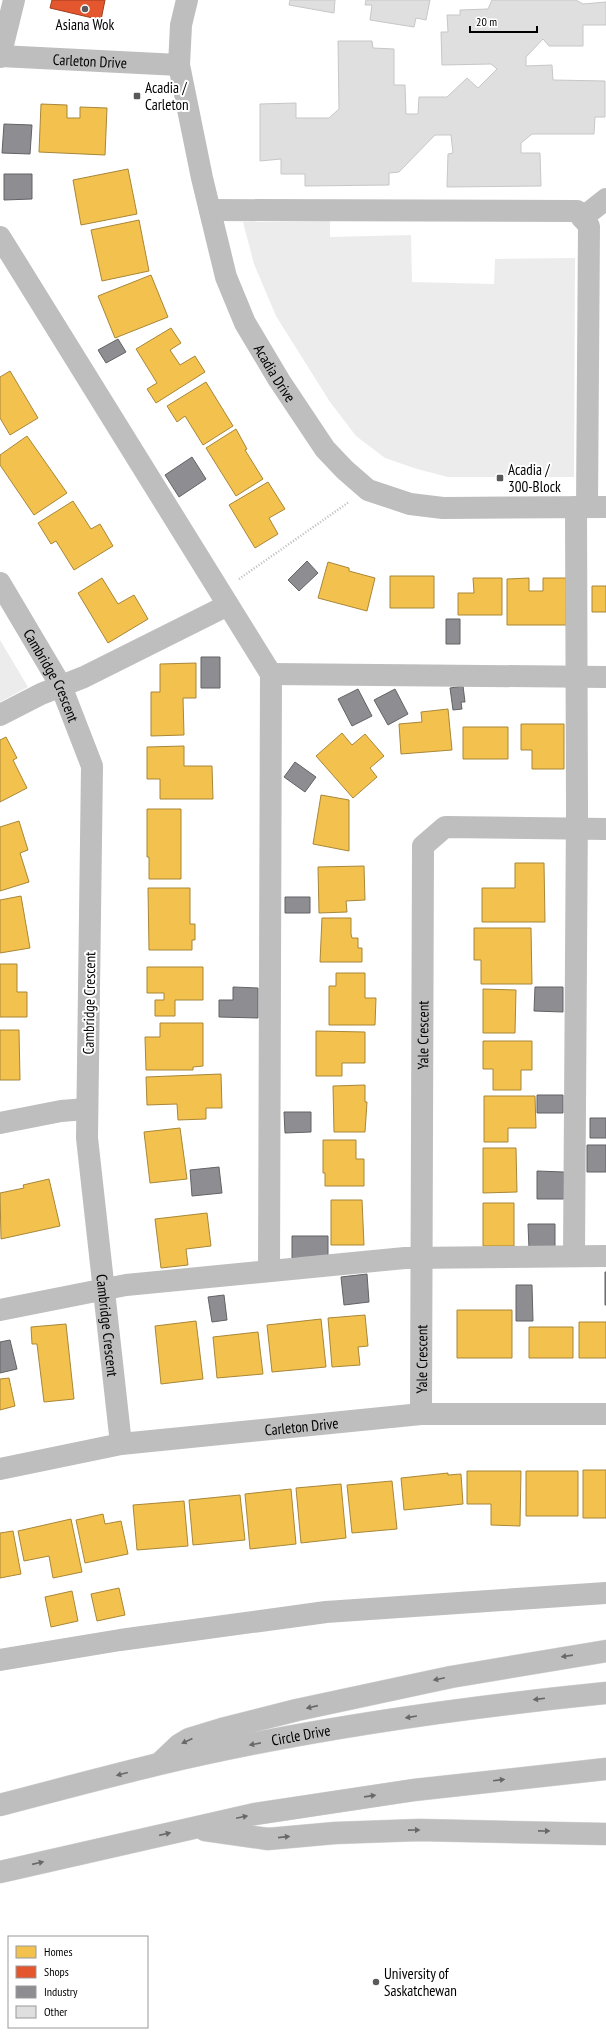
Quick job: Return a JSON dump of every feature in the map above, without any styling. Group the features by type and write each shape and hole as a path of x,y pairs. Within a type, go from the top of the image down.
{"main road":[{"path":"0,56 14,0"},
{"name":"Acadia Drive","path":"187,0 182,24 179,65 202,178 226,277 245,323 279,380 325,448 356,481 368,490 410,504 442,508 590,507"},
{"name":"Carleton Drive","path":"0,56 179,65"},
{"path":"582,218 606,199"},
{"path":"210,210 577,211 589,226 588,433 590,507 576,677 577,829 574,1255"},
{"path":"0,237 271,674 269,1271"},
{"path":"588,433 606,421"},
{"name":"Cambridge Crescent","path":"0,583 61,686 92,766 86,1108 87,1138 105,1288 121,1444"},
{"path":"0,715 41,694 84,677 228,605"},
{"path":"271,674 606,677"},
{"name":"Yale Crescent","path":"421,1414 423,846 445,827 606,829"},
{"path":"0,1124 61,1111 86,1108"},
{"path":"0,1310 105,1288 422,1257 606,1256"},
{"name":"Carleton Drive","path":"0,1469 121,1444 421,1414 606,1414"},
{"path":"0,1660 120,1640 326,1612 606,1593"},
{"path":"160,1764 168,1753 184,1742 222,1729 297,1710 451,1676 606,1650"},
{"name":"Circle Drive","path":"0,1805 160,1764 254,1744 447,1711 606,1693"},
{"path":"0,1872 255,1814 349,1799 606,1768"},
{"path":"190,1828 268,1839 335,1833 419,1830 606,1834"}],"shaded area":[{"path":"330,221 330,237 411,235 412,282 494,284 495,259 575,258 574,477 448,477 417,469 385,458 356,436 330,402 276,316 254,264 243,222"},
{"path":"0,640 28,687 0,702"}],"building: Homes":[{"path":"41,104 67,105 67,118 80,118 80,107 107,108 105,155 39,152"},
{"path":"128,169 137,214 81,225 73,180"},
{"path":"139,220 149,271 102,281 91,230"},
{"path":"151,275 168,317 115,338 98,296"},
{"path":"171,328 181,343 170,350 180,365 195,356 205,372 156,403 147,389 157,383 136,349"},
{"path":"10,371 38,418 10,435 0,418 0,377"},
{"path":"206,382 233,426 203,445 185,416 177,422 167,406"},
{"path":"236,429 247,449 245,450 263,479 236,496 206,448"},
{"path":"27,436 67,493 34,515 0,465 0,455"},
{"path":"268,482 285,509 269,518 278,534 255,548 229,505"},
{"path":"73,501 91,529 100,524 113,546 74,570 56,541 51,544 38,523"},
{"path":"328,562 349,568 349,571 375,578 367,611 318,598"},
{"path":"390,576 434,576 434,608 390,608"},
{"path":"102,578 118,604 134,595 148,619 108,643 78,593"},
{"path":"473,578 502,578 502,615 458,615 458,593 474,593"},
{"path":"529,578 529,591 543,591 543,578 566,578 566,625 507,625 507,579"},
{"path":"592,586 606,586 606,612 592,612"},
{"path":"196,663 196,698 183,698 184,735 151,736 151,692 160,692 160,664"},
{"path":"448,709 452,750 401,754 399,724 422,722 421,712"},
{"path":"521,724 564,724 564,769 532,769 532,750 521,750"},
{"path":"463,727 508,727 508,759 463,759"},
{"path":"342,733 352,745 365,734 384,756 370,768 377,777 353,798 316,756"},
{"path":"6,737 17,758 13,760 27,788 0,802 0,740"},
{"path":"184,746 184,766 212,766 213,799 160,799 160,779 147,779 147,747"},
{"path":"321,795 349,800 349,851 313,844"},
{"path":"147,809 181,809 181,879 149,879 149,857 147,857"},
{"path":"19,821 28,850 20,853 29,882 0,891 0,827"},
{"path":"515,863 544,863 545,922 482,922 482,888 515,888"},
{"path":"364,866 365,900 346,901 347,912 319,913 318,867"},
{"path":"148,888 190,888 190,924 195,924 195,940 192,940 192,950 149,950"},
{"path":"21,896 30,948 0,953 0,900"},
{"path":"322,918 351,918 352,938 358,938 358,948 362,948 362,962 320,962"},
{"path":"474,928 531,928 532,984 481,984 481,960 474,960"},
{"path":"0,964 17,964 17,992 27,992 27,1017 0,1017"},
{"path":"147,967 203,967 203,1000 175,1000 175,1016 155,1016 155,1000 164,1000 164,993 147,993"},
{"path":"336,973 365,973 365,998 376,998 375,1025 329,1025 329,986 336,986"},
{"path":"483,989 516,990 515,1033 483,1033"},
{"path":"160,1023 203,1023 203,1066 193,1067 193,1070 146,1070 145,1037 160,1037"},
{"path":"0,1030 19,1030 20,1080 0,1080"},
{"path":"316,1031 365,1032 365,1063 342,1063 342,1076 316,1076"},
{"path":"483,1041 532,1041 532,1070 521,1070 521,1090 493,1090 493,1069 483,1069"},
{"path":"221,1074 222,1108 206,1108 206,1119 178,1120 177,1104 147,1105 146,1077"},
{"path":"365,1085 365,1102 367,1102 365,1132 334,1132 333,1086"},
{"path":"484,1096 535,1096 536,1128 508,1128 508,1142 484,1142"},
{"path":"180,1128 187,1179 150,1183 144,1132"},
{"path":"323,1140 356,1140 356,1159 364,1159 364,1186 325,1186 325,1173 323,1173"},
{"path":"483,1148 516,1148 517,1192 483,1193"},
{"path":"49,1179 60,1226 1,1239 0,1193 24,1188 23,1185"},
{"path":"331,1200 362,1200 364,1245 331,1245"},
{"path":"483,1203 514,1203 514,1246 483,1246"},
{"path":"207,1213 211,1246 186,1249 188,1265 161,1268 155,1219"},
{"path":"457,1310 512,1310 512,1358 457,1358"},
{"path":"365,1315 368,1346 358,1347 360,1365 332,1367 328,1318"},
{"path":"321,1319 326,1367 272,1372 267,1325"},
{"path":"196,1321 203,1379 161,1384 155,1326"},
{"path":"579,1322 606,1322 606,1358 579,1358"},
{"path":"66,1324 74,1399 44,1402 37,1344 32,1344 31,1327"},
{"path":"529,1327 573,1327 573,1358 529,1358"},
{"path":"258,1332 263,1374 217,1378 213,1337"},
{"path":"9,1378 15,1406 0,1410 0,1379"},
{"path":"583,1470 606,1470 606,1518 583,1518"},
{"path":"467,1471 521,1471 520,1526 491,1525 491,1504 467,1504"},
{"path":"526,1471 578,1471 578,1516 526,1516"},
{"path":"448,1473 448,1475 461,1474 463,1504 404,1510 401,1478"},
{"path":"392,1481 397,1529 352,1533 347,1485"},
{"path":"341,1484 346,1538 301,1543 296,1488"},
{"path":"291,1489 296,1544 250,1549 245,1494"},
{"path":"240,1495 245,1540 193,1545 189,1500"},
{"path":"184,1501 188,1546 137,1550 133,1505"},
{"path":"103,1514 105,1524 121,1521 128,1554 85,1563 76,1520"},
{"path":"71,1519 82,1572 53,1578 49,1556 24,1561 18,1531"},
{"path":"13,1531 21,1574 0,1578 0,1533"},
{"path":"119,1588 125,1615 97,1621 91,1594"},
{"path":"72,1591 78,1621 51,1627 45,1597"}],"building: Shops":[{"path":"52,0 105,0 101,20 50,8"}],"building: Industry":[{"path":"4,124 32,125 30,154 2,153"},
{"path":"4,174 32,174 32,199 4,200"},
{"path":"118,339 126,352 106,363 98,350"},
{"path":"192,457 206,479 179,497 165,475"},
{"path":"307,561 318,573 299,591 288,580"},
{"path":"446,619 460,619 460,644 446,644"},
{"path":"201,657 220,657 220,688 201,688"},
{"path":"463,686 465,702 461,702 462,709 453,710 450,688"},
{"path":"358,689 372,716 352,726 338,699"},
{"path":"395,689 408,714 388,725 374,700"},
{"path":"295,762 316,777 305,792 284,777"},
{"path":"285,897 310,897 310,913 285,913"},
{"path":"233,987 258,988 258,1018 219,1017 219,1000 233,1000"},
{"path":"535,987 563,987 563,1012 534,1011"},
{"path":"537,1095 563,1095 563,1113 537,1113"},
{"path":"284,1112 311,1112 311,1132 285,1133"},
{"path":"590,1118 606,1118 606,1138 590,1138"},
{"path":"587,1145 606,1145 606,1172 587,1172"},
{"path":"219,1167 222,1193 192,1196 190,1170"},
{"path":"537,1171 564,1172 564,1199 537,1199"},
{"path":"528,1224 555,1224 555,1248 529,1249"},
{"path":"292,1236 328,1236 328,1258 292,1258"},
{"path":"606,1272 606,1305 605,1305"},
{"path":"367,1274 369,1302 344,1305 341,1277"},
{"path":"516,1285 532,1285 533,1321 516,1321"},
{"path":"224,1295 227,1320 212,1322 208,1297"},
{"path":"10,1340 17,1369 0,1373 0,1342"}],"building: Other":[{"path":"290,0 335,0 334,13 289,5"},
{"path":"366,0 430,0 426,20 416,18 414,27 370,20 372,5 365,5"},
{"path":"492,0 576,0 583,4 606,2 606,25 583,25 583,46 549,46 543,39 526,57 526,66 552,65 553,80 605,81 605,117 595,117 594,134 532,134 521,143 521,153 540,153 541,186 447,187 448,154 453,153 451,135 435,135 399,172 389,173 389,185 305,186 305,174 281,174 281,159 260,161 260,104 296,103 296,118 329,118 339,109 338,41 372,41 373,48 394,49 394,85 405,85 406,114 418,114 419,97 447,97 467,78 478,88 497,69 491,64 442,65 441,32 448,32 447,15 460,15 460,10 488,9"}],"place":[{"name":"Asiana Wok","path":"85,9"},
{"name":"Acadia / Carleton","path":"137,96"},
{"name":"Acadia / 300-Block","path":"500,478"},
{"name":"University of Saskatchewan","path":"376,1982"}]}
